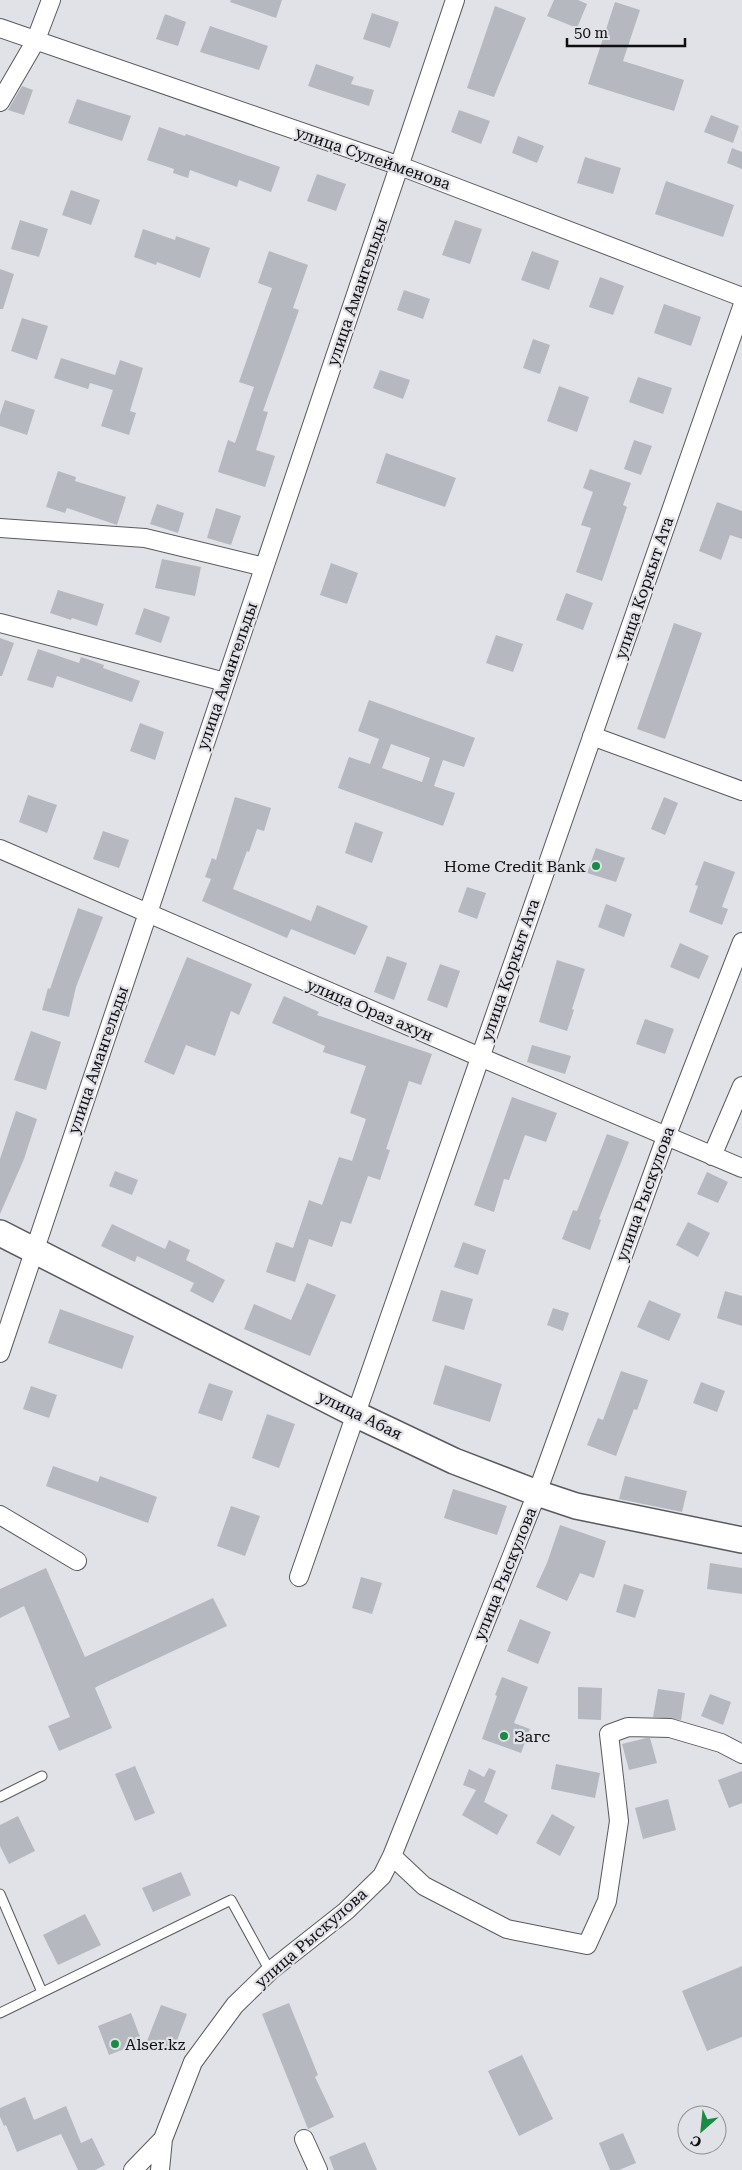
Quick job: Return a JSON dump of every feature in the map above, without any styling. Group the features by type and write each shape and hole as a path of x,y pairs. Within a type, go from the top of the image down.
{"street":[{"path":"0,102 34,42 51,0"},
{"name":"улица Амангельды","path":"0,1353 456,0"},
{"name":"улица Сулейменова","path":"0,28 34,42 400,166 742,297"},
{"name":"улица Коркыт Ата","path":"298,1577 742,307"},
{"path":"0,528 145,538 264,567"},
{"path":"0,623 225,682"},
{"path":"592,736 742,791"},
{"name":"улица Ораз ахун","path":"0,849 147,914 742,1168"},
{"name":"улица Рыскулова","path":"160,2170 163,2139 193,2062 235,2005 270,1971 346,1911 382,1876 392,1856 537,1493 666,1137 742,942"},
{"path":"712,1156 742,1086"},
{"name":"улица Абая","path":"0,1233 355,1414 454,1461 576,1506 742,1540"},
{"path":"0,1515 77,1561"},
{"path":"392,1856 424,1886 507,1929 587,1945 607,1901 619,1821 609,1734 628,1727 670,1728 721,1743 742,1754"},
{"name":"улица Рыскулова","path":"133,2170 163,2139"},
{"path":"304,2139 318,2170"}],"lane":[{"path":"0,1797 42,1776"},
{"path":"0,1894 42,1992"},
{"path":"0,2013 231,1900 270,1971"}],"building":[{"path":"231,0 282,0 276,18 230,2"},
{"path":"554,0 578,0 587,4 577,28 547,16"},
{"path":"615,2 640,10 623,61 684,80 674,111 588,84"},
{"path":"495,6 526,18 494,97 467,88"},
{"path":"372,13 399,22 390,48 363,39"},
{"path":"165,14 186,22 178,46 156,39"},
{"path":"210,26 268,46 259,70 200,52"},
{"path":"316,64 354,77 351,84 374,90 369,106 308,86"},
{"path":"22,86 33,90 24,115 8,110"},
{"path":"77,99 131,116 122,141 68,123"},
{"path":"459,110 490,121 481,144 451,132"},
{"path":"711,115 739,126 733,143 704,132"},
{"path":"159,127 185,136 186,134 280,167 271,192 239,180 237,187 190,170 188,178 173,173 174,169 147,160"},
{"path":"518,136 544,146 537,163 512,153"},
{"path":"732,148 742,152 742,169 727,163"},
{"path":"585,157 621,168 613,194 577,183"},
{"path":"317,174 346,184 336,211 307,201"},
{"path":"666,181 734,205 723,237 655,214"},
{"path":"71,190 100,200 91,225 62,215"},
{"path":"20,220 48,229 39,257 11,249"},
{"path":"455,220 482,229 470,264 442,255"},
{"path":"143,229 175,240 176,236 210,248 200,278 157,262 156,265 134,257"},
{"path":"269,251 308,265 293,308 299,310 263,411 268,412 256,450 275,456 265,487 218,472 228,440 235,443 254,387 239,382 272,288 258,283"},
{"path":"532,251 559,261 549,290 521,280"},
{"path":"0,269 14,274 3,309 0,309"},
{"path":"600,277 624,286 613,315 589,307"},
{"path":"404,290 430,299 423,319 397,310"},
{"path":"664,304 701,317 691,346 654,333"},
{"path":"22,318 48,326 37,360 11,351"},
{"path":"533,339 550,345 540,374 523,368"},
{"path":"61,358 115,375 120,360 143,368 130,411 136,413 129,435 101,426 113,390 90,383 88,389 54,378"},
{"path":"380,370 410,380 403,399 373,388"},
{"path":"638,377 672,388 663,414 629,402"},
{"path":"559,386 589,397 577,432 547,421"},
{"path":"5,400 35,410 27,435 0,426 0,415"},
{"path":"634,440 652,446 641,475 624,469"},
{"path":"386,453 456,478 445,507 376,483"},
{"path":"590,469 631,483 623,505 627,507 602,581 576,572 591,528 581,525 593,492 583,488"},
{"path":"58,471 76,477 75,481 126,497 117,525 67,508 65,513 46,507"},
{"path":"717,502 742,511 742,539 730,535 721,560 699,551"},
{"path":"157,504 184,513 178,533 150,524"},
{"path":"216,508 241,516 231,545 207,538"},
{"path":"162,559 201,567 195,596 155,588"},
{"path":"331,563 358,573 347,604 320,595"},
{"path":"58,590 104,604 97,626 50,613"},
{"path":"566,593 593,603 583,630 556,620"},
{"path":"144,608 170,617 161,643 135,634"},
{"path":"674,623 702,633 665,739 637,729"},
{"path":"496,635 523,644 513,672 486,663"},
{"path":"0,638 14,643 2,676 0,676"},
{"path":"38,649 79,663 81,657 104,665 103,668 140,681 132,702 57,676 53,688 27,680"},
{"path":"369,700 475,738 464,767 443,760 434,786 455,793 443,826 338,788 349,757 370,764 379,739 358,731","holes":["391,744 430,758 422,782 382,768"]},
{"path":"140,723 164,732 155,760 130,751"},
{"path":"28,795 57,805 47,833 19,822"},
{"path":"235,797 271,808 264,831 257,829 233,889 311,921 317,905 368,926 355,955 291,929 287,938 202,901 211,879 205,877 212,858 216,860"},
{"path":"664,797 678,803 665,835 651,829"},
{"path":"355,822 383,832 372,863 345,853"},
{"path":"103,831 129,840 119,868 93,859"},
{"path":"596,848 625,858 616,882 587,873"},
{"path":"704,861 735,872 722,907 728,909 722,925 689,912 698,886 695,885"},
{"path":"467,887 486,893 477,919 458,912"},
{"path":"606,904 632,914 624,937 598,927"},
{"path":"78,908 103,917 76,987 69,1017 42,1010 48,988 50,989"},
{"path":"680,943 709,956 699,979 670,967"},
{"path":"387,956 407,963 394,1000 374,992"},
{"path":"187,957 252,984 239,1015 231,1011 215,1056 186,1045 174,1075 144,1062"},
{"path":"557,960 585,969 567,1031 539,1022"},
{"path":"440,964 460,971 447,1008 427,1000"},
{"path":"284,996 319,1012 317,1015 432,1054 421,1085 409,1081 386,1149 390,1150 380,1180 368,1176 351,1224 341,1221 332,1247 309,1239 295,1282 266,1272 276,1242 293,1248 309,1200 322,1205 339,1157 352,1161 366,1119 350,1113 366,1066 323,1052 325,1046 272,1023"},
{"path":"645,1019 674,1029 665,1054 636,1044"},
{"path":"31,1031 61,1042 46,1090 14,1080"},
{"path":"532,1045 571,1056 565,1074 527,1062"},
{"path":"512,1097 557,1113 546,1142 525,1135 509,1180 504,1179 494,1212 474,1205"},
{"path":"16,1111 37,1119 24,1159 0,1214 0,1159"},
{"path":"607,1134 629,1142 599,1219 601,1220 590,1250 562,1239 573,1210 577,1211"},
{"path":"115,1171 138,1180 132,1195 109,1186"},
{"path":"707,1172 728,1182 718,1203 697,1194"},
{"path":"688,1222 710,1233 698,1257 676,1245"},
{"path":"112,1224 165,1249 169,1240 190,1250 186,1260 225,1280 213,1303 190,1291 194,1283 137,1256 135,1262 101,1246"},
{"path":"463,1242 486,1250 478,1275 454,1267"},
{"path":"307,1283 336,1295 310,1356 244,1329 254,1304 291,1320"},
{"path":"441,1290 473,1299 464,1330 432,1321"},
{"path":"725,1291 742,1296 742,1326 717,1318"},
{"path":"649,1300 681,1314 669,1341 637,1327"},
{"path":"553,1308 569,1313 563,1331 547,1325"},
{"path":"60,1309 134,1336 122,1369 48,1343"},
{"path":"445,1365 502,1384 490,1422 433,1404"},
{"path":"621,1371 648,1380 637,1410 634,1409 616,1456 587,1445 598,1418 603,1420"},
{"path":"701,1382 725,1391 717,1412 693,1403"},
{"path":"209,1383 233,1391 222,1421 198,1413"},
{"path":"31,1386 57,1395 49,1418 23,1409"},
{"path":"267,1414 295,1424 279,1468 252,1458"},
{"path":"53,1466 98,1482 100,1476 157,1497 148,1523 46,1486"},
{"path":"625,1476 687,1491 682,1512 619,1499"},
{"path":"453,1489 507,1506 497,1535 444,1518"},
{"path":"231,1506 260,1516 245,1556 217,1546"},
{"path":"560,1525 606,1541 594,1578 580,1573 567,1601 536,1587 547,1563"},
{"path":"710,1563 742,1568 742,1594 707,1589"},
{"path":"46,1568 85,1657 213,1598 227,1626 95,1688 112,1728 59,1751 48,1726 70,1717 24,1606 0,1618 0,1589"},
{"path":"361,1577 382,1583 372,1614 352,1608"},
{"path":"624,1584 644,1590 635,1618 616,1612"},
{"path":"520,1619 551,1632 538,1664 507,1651"},
{"path":"502,1677 528,1687 514,1723 530,1729 521,1753 482,1739"},
{"path":"578,1687 602,1688 601,1720 578,1719"},
{"path":"658,1689 685,1693 681,1720 653,1717"},
{"path":"710,1694 731,1702 723,1725 701,1716"},
{"path":"650,1738 657,1763 629,1770 622,1744"},
{"path":"556,1764 600,1773 595,1798 551,1789"},
{"path":"135,1766 155,1813 135,1821 115,1774"},
{"path":"489,1768 496,1771 484,1802 508,1815 497,1835 462,1815 476,1790 463,1785 469,1769 484,1777"},
{"path":"742,1771 742,1803 729,1808 718,1780"},
{"path":"668,1799 676,1830 643,1839 635,1808"},
{"path":"552,1814 575,1827 560,1856 536,1843"},
{"path":"18,1816 35,1851 9,1864 0,1846 0,1825"},
{"path":"181,1872 191,1895 153,1912 142,1888"},
{"path":"85,1914 101,1945 58,1965 43,1935"},
{"path":"742,1966 742,2037 707,2051 682,1991"},
{"path":"289,2003 318,2075 315,2077 334,2117 308,2129 262,2014"},
{"path":"161,2005 187,2014 173,2051 147,2041"},
{"path":"131,2013 142,2042 109,2055 98,2026"},
{"path":"522,2055 553,2119 519,2136 488,2071"},
{"path":"25,2097 34,2120 66,2106 81,2143 92,2138 105,2165 95,2170 78,2170 61,2134 17,2152 6,2125 4,2126 0,2117 0,2108"},
{"path":"623,2133 636,2163 619,2170 610,2170 599,2143"},
{"path":"365,2142 377,2170 334,2170 329,2157"}],"place":[{"name":"Home Credit Bank","path":"596,866"},
{"name":"Загс","path":"504,1736"},
{"name":"Alser.kz","path":"115,2044"}]}
